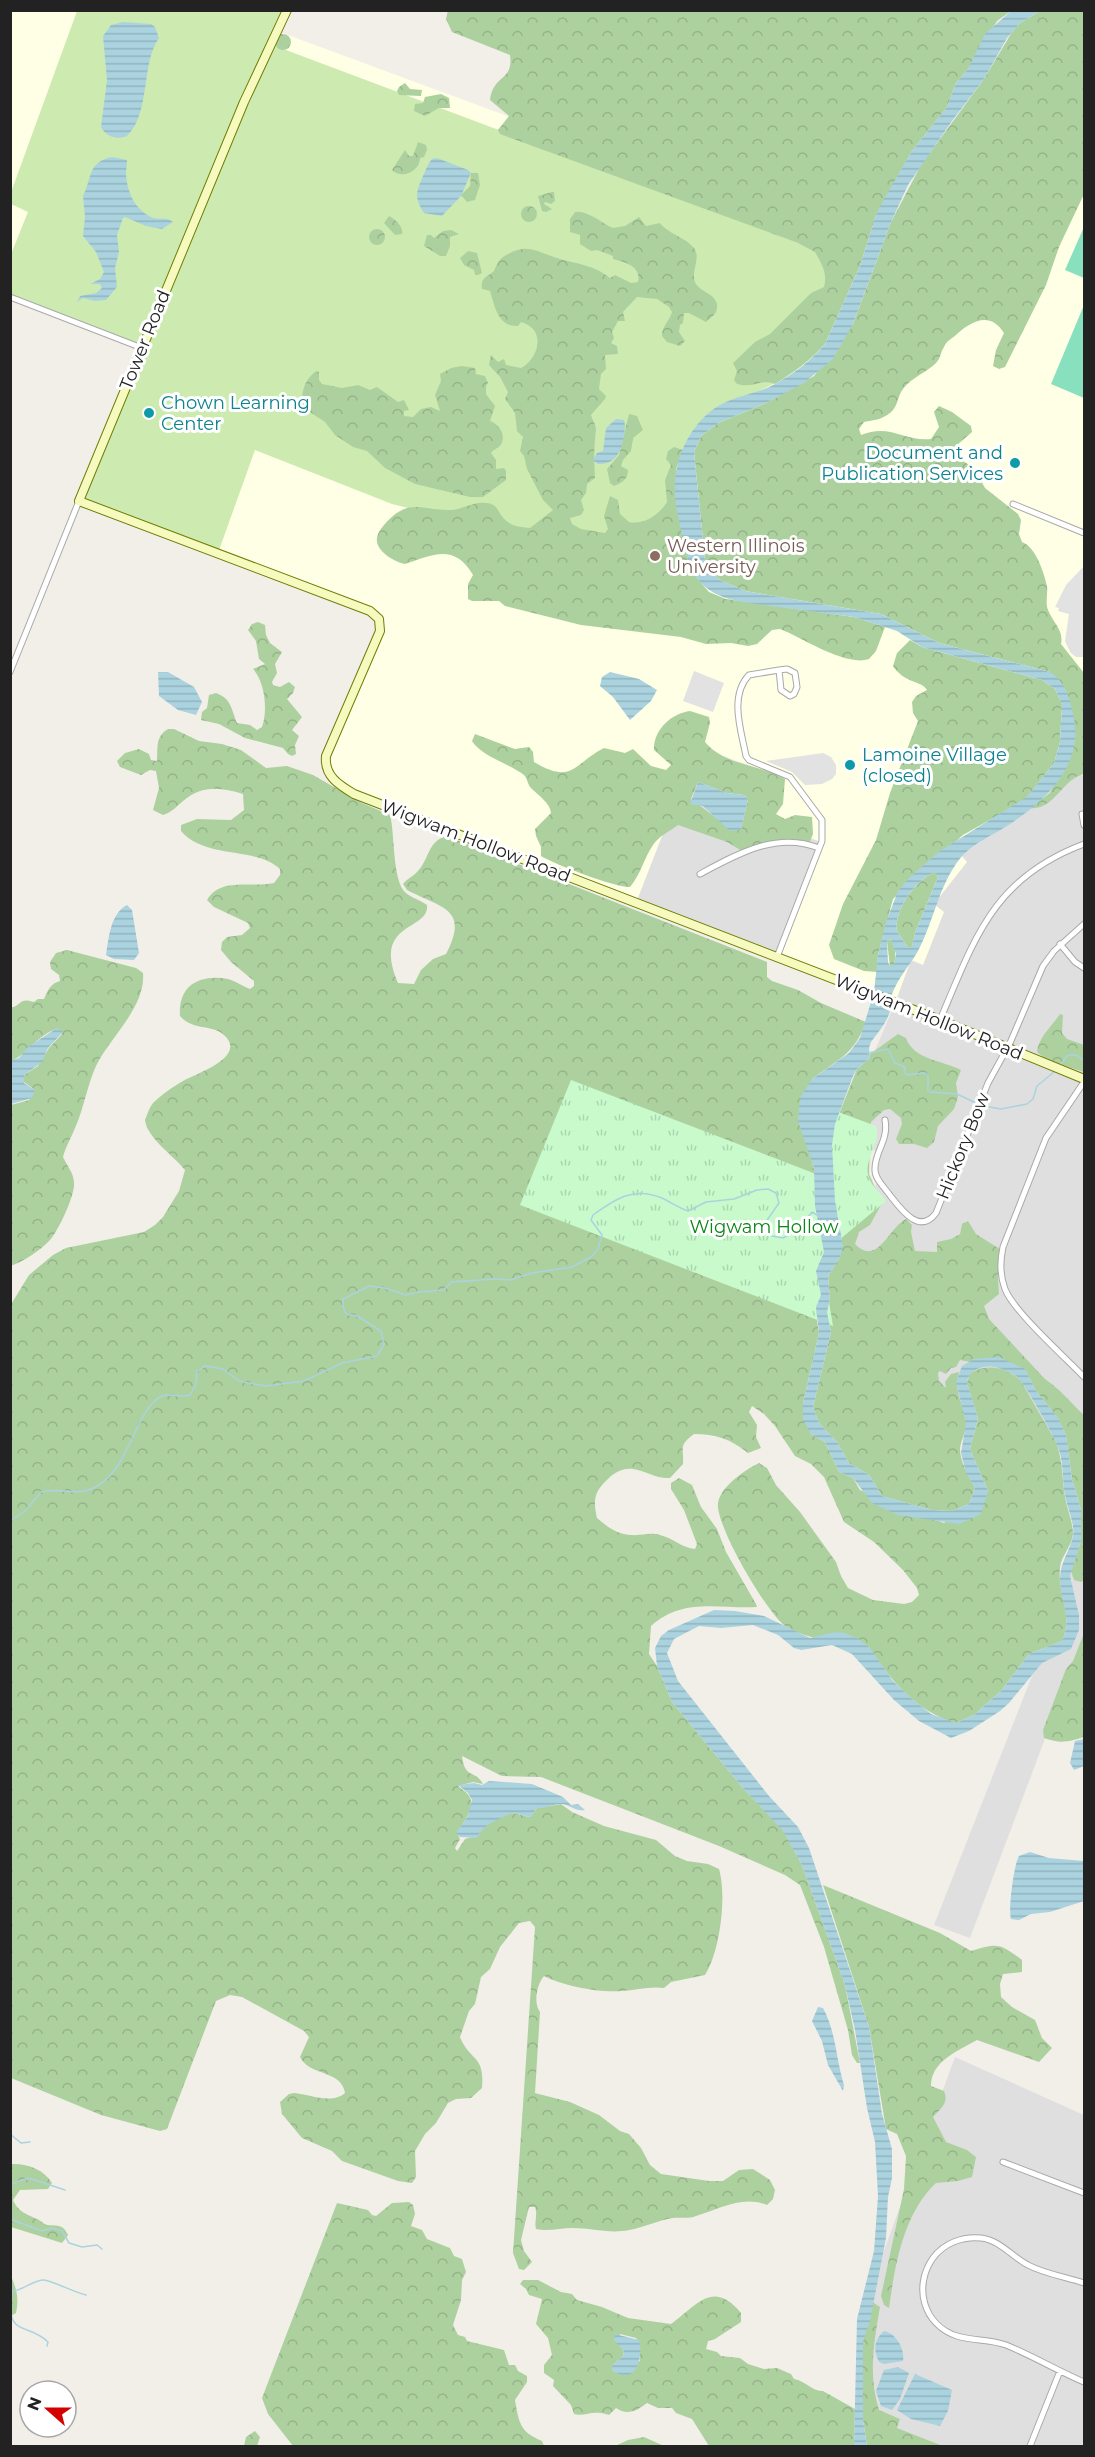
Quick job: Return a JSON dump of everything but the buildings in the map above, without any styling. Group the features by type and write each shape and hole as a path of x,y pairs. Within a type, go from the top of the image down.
{"street":[{"name":"Tower Road","path":"10,672 244,102 287,10"},
{"path":"10,297 142,348"},
{"name":"Wigwam Hollow Road","path":"79,501 370,610 376,615 380,631 326,756 326,767 330,776 346,789 425,822 940,1020 1084,1080"},
{"path":"1013,504 1084,533"},
{"path":"777,957 823,834 822,820 793,780 786,774 749,760 746,756 738,708 739,695 749,675 779,670 790,669 795,673 797,687 794,694 787,695 781,690 779,670"},
{"path":"1082,814 1084,825"},
{"path":"700,874 749,848 793,840 819,848"},
{"path":"940,1020 974,939 998,903 1037,868 1084,844"},
{"path":"1007,1048 1043,966 1060,945 1084,924"},
{"path":"1060,945 1075,962 1084,968"},
{"name":"Hickory Bow","path":"885,1120 886,1137 875,1166 876,1175 908,1217 921,1222 930,1219 936,1213 988,1083 1007,1048"},
{"path":"1084,1080 1046,1138 1003,1247 1001,1265 1004,1286 1014,1305 1084,1377"},
{"path":"1003,2162 1084,2193"},
{"path":"1084,2283 1028,2266 998,2244 979,2238 962,2239 943,2248 931,2261 924,2274 922,2288 924,2303 932,2318 943,2329 962,2337 1002,2344 1084,2382"},
{"path":"1030,2446 1060,2371"}],"shaded area":[{"name":"Western Illinois University","path":"10,11 287,11 277,31 906,263 1033,11 1084,11 1084,776 1058,766 955,848 967,862 934,904 944,912 923,965 911,960 895,1003 777,957 821,842 799,834 759,842 783,778 697,746 636,903 354,794 326,767 380,631 376,615 79,501 142,348 11,297"},
{"path":"1084,566 1084,657 1076,657 1070,652 1065,641 1069,614 1058,611 1059,608 1055,607 1066,585"},
{"path":"694,671 724,683 713,712 683,701"},
{"path":"912,711 1084,776 1084,1455 854,1362 852,1240 871,1217 880,1153 840,1134 895,1003"},
{"path":"823,753 831,757 836,765 836,774 822,784 805,785 792,772 766,761"},
{"path":"561,771 823,834 777,957 523,859"},
{"path":"1084,1532 1084,1635 970,1938 934,1925 1039,1658"},
{"path":"955,2057 1084,2115 1084,2446 943,2446 863,2415 870,2314 883,2253"}],"green space":[{"path":"448,10 1011,11 997,21 968,69 956,83 947,107 912,151 876,215 860,266 825,344 802,366 775,384 766,382 743,385 737,384 734,380 737,371 733,363 755,342 770,334 811,293 824,287 822,264 815,252 798,243 500,134 498,130 509,116 490,100 495,86 509,69 510,55 452,32 446,19"},
{"path":"77,11 287,11 270,44 860,266 783,379 751,395 732,400 695,428 683,450 676,469 697,578 392,504 255,450 218,553 79,501 142,348 11,297 11,254 28,212 11,204 10,195"},
{"path":"1040,11 1084,11 1084,194 1059,247 1046,285 1005,367 999,369 993,366 996,350 1004,333 993,322 981,320 975,322 948,341 936,363 915,378 901,392 895,408 890,413 864,422 859,429 861,435 881,431 913,438 931,439 939,427 934,412 939,406 952,412 971,426 972,432 957,445 963,461 974,468 985,488 1018,514 1021,520 1019,534 1022,542 1035,555 1041,568 1047,586 1047,607 1060,631 1061,644 1084,673 1084,774 1076,777 1045,805 1030,808 1050,793 1075,740 1050,672 939,643 881,614 745,591 720,580 713,574 705,560 694,452 701,436 718,423 768,402 814,376 853,324 891,222 921,165 984,79 1012,32 1020,23"},
{"path":"283,34 289,36 291,42 289,48 283,50 277,48 275,42 277,36"},
{"path":"405,83 410,89 422,90 421,96 399,95 397,91 399,87"},
{"path":"441,94 449,98 450,108 439,108 425,116 414,111 415,104 423,103 425,97"},
{"path":"418,142 426,145 427,150 424,157 420,158 417,167 405,174 392,170 405,150 409,156 413,156"},
{"path":"471,173 478,173 480,185 475,200 467,202 461,195 470,186"},
{"path":"554,192 555,201 551,204 545,202 544,204 552,209 542,211 538,196"},
{"path":"529,206 535,208 537,214 535,220 529,222 523,220 521,214 523,208"},
{"path":"575,212 590,215 613,228 625,226 639,217 646,226 660,223 694,248 697,257 694,279 699,287 713,297 717,310 706,322 689,313 684,313 679,332 685,341 680,346 667,342 662,336 672,312 669,307 657,299 637,297 623,312 625,321 618,321 612,332 614,338 611,343 617,346 618,354 605,355 606,369 601,374 599,389 606,396 591,415 596,429 595,478 587,484 586,493 581,500 584,510 581,515 570,518 572,524 581,529 605,533 608,529 604,516 610,496 618,500 620,514 629,522 640,522 655,515 667,502 665,480 671,465 666,459 668,451 674,447 683,450 676,469 697,578 709,592 726,599 854,617 885,627 876,651 869,659 849,659 837,655 780,629 772,630 757,644 748,646 731,643 706,644 681,637 581,625 505,606 499,601 472,601 468,599 468,584 473,575 458,559 442,554 405,564 392,559 378,546 378,535 384,525 393,516 408,508 452,510 486,503 494,506 510,524 530,528 553,510 543,500 527,469 524,456 520,451 523,437 517,431 515,413 505,399 508,392 500,377 489,365 491,355 498,362 504,359 506,365 521,368 533,357 538,344 537,337 529,326 521,322 518,326 502,320 490,291 482,289 482,285 483,280 494,271 503,257 522,249 593,268 610,278 615,275 631,283 638,282 639,277 635,268 613,259 613,256 597,250 591,251 580,244 580,235 570,232 570,219"},
{"path":"389,216 400,226 402,234 395,235 384,223"},
{"path":"1084,227 1084,278 1065,270"},
{"path":"377,229 383,231 385,237 383,243 377,245 371,243 369,237 371,231"},
{"path":"451,230 459,234 450,237 450,246 446,256 440,256 424,246 427,235 434,238 443,231"},
{"path":"468,251 477,253 482,273 475,275 474,270 464,265 460,258"},
{"path":"1084,305 1084,398 1051,384"},
{"path":"462,366 475,368 476,374 485,376 488,383 486,394 495,406 490,421 500,428 503,436 502,443 491,453 496,460 496,469 504,468 506,471 506,480 483,497 470,497 415,484 385,468 367,451 353,447 335,435 325,422 302,407 304,387 316,371 319,372 319,380 322,384 342,388 358,385 370,390 377,387 398,402 404,400 409,410 404,411 404,416 413,417 421,409 431,407 440,411 435,395 441,381 440,374 451,368"},
{"path":"629,414 637,416 643,430 633,438 631,451 623,460 621,466 628,470 626,478 614,486 610,483 607,469 619,455"},
{"path":"258,622 265,625 270,643 282,652 275,664 277,673 272,682 273,685 280,687 289,682 295,687 287,699 302,717 292,730 299,736 295,745 296,754 292,756 283,748 245,738 219,724 201,720 202,712 207,708 209,695 216,693 228,701 237,723 250,725 257,730 262,727 265,713 263,689 253,669 265,664 259,659 256,641 248,630 252,624"},
{"path":"910,640 922,647 1042,680 1055,689 1062,704 1060,742 1054,763 1028,796 963,835 893,899 878,955 877,972 864,971 834,959 829,945 843,904 876,840 890,793 918,721 913,713 912,702 916,696 927,690 907,679 893,666 897,653"},
{"path":"690,711 709,717 710,723 705,742 722,756 785,779 783,804 776,814 785,819 795,815 812,817 813,834 809,844 800,841 742,851 727,842 678,825 653,845 630,887 612,884 571,870 541,856 541,847 535,829 551,813 548,806 530,786 524,775 482,751 472,741 475,734 515,749 529,747 533,752 534,762 557,772 572,770 604,748 625,753 633,749 651,766 666,770 671,765 654,750 657,736 660,729 670,719","holes":["698,782 727,793 744,795 748,799 741,830 723,823 691,799"]},
{"path":"168,729 174,729 199,741 222,744 241,750 266,768 287,766 313,775 362,803 390,815 396,868 401,887 408,895 427,905 426,913 396,938 392,948 392,963 398,983 414,984 421,970 433,959 446,954 453,939 455,927 453,918 448,912 441,906 407,890 403,884 421,867 432,846 447,836 767,962 767,977 772,981 798,990 821,1003 866,1022 850,1049 812,1079 810,1153 816,1178 816,1315 819,1333 803,1403 811,1434 825,1442 839,1472 853,1478 860,1490 944,1523 988,1491 970,1449 978,1418 967,1383 970,1373 990,1367 1010,1372 1016,1376 1056,1442 1073,1534 1060,1568 1066,1613 1062,1641 1029,1654 1001,1691 974,1715 956,1723 942,1718 917,1703 895,1683 869,1647 815,1638 785,1626 755,1587 725,1530 718,1503 729,1485 759,1463 767,1468 776,1485 800,1512 836,1562 848,1588 873,1600 904,1604 912,1602 919,1595 917,1588 903,1570 874,1542 844,1522 824,1477 811,1464 795,1456 775,1426 764,1414 752,1406 749,1412 757,1425 756,1437 761,1448 748,1453 722,1438 694,1434 684,1444 683,1464 670,1478 624,1469 611,1476 596,1494 597,1518 612,1530 626,1535 660,1535 695,1549 697,1544 684,1510 671,1489 671,1483 679,1478 692,1485 701,1507 717,1529 726,1552 756,1604 757,1607 701,1606 676,1611 663,1617 651,1626 649,1654 657,1666 672,1702 742,1787 783,1830 802,1865 845,1985 860,2063 857,2063 852,2055 848,2030 824,1947 800,1885 785,1875 719,1846 541,1777 502,1776 462,1756 465,1768 483,1784 473,1782 458,1786 468,1795 471,1805 457,1833 460,1839 455,1848 457,1851 465,1839 479,1835 487,1825 502,1816 515,1813 530,1817 537,1808 561,1804 572,1812 604,1826 656,1840 675,1856 687,1861 708,1864 719,1869 722,1894 721,1924 715,1953 705,1975 671,1982 664,1988 627,1991 592,1990 571,1986 544,1976 536,1999 540,2012 535,2093 570,2102 599,2115 620,2131 629,2134 641,2148 650,2165 661,2174 723,2181 739,2170 753,2169 770,2180 775,2190 773,2199 767,2205 758,2202 740,2202 693,2217 667,2219 622,2231 573,2228 536,2229 535,2207 529,2207 521,2240 524,2251 532,2262 524,2270 519,2269 513,2253 535,1927 530,1921 519,1923 500,1947 490,1969 481,1977 475,2004 469,2011 460,2037 479,2064 482,2088 471,2098 456,2099 448,2103 436,2123 425,2134 415,2151 416,2177 412,2183 398,2181 342,2161 332,2151 302,2138 282,2114 280,2102 289,2094 294,2093 333,2098 345,2093 343,2086 338,2080 304,2063 300,2057 309,2037 304,2031 242,1997 230,1995 216,2001 167,2129 160,2131 101,2115 11,2078 10,1306 29,1275 53,1255 66,1248 144,1232 163,1217 179,1191 185,1170 150,1133 145,1120 147,1114 153,1103 168,1091 224,1058 229,1052 230,1045 226,1037 216,1030 191,1024 180,1016 183,996 193,984 208,978 228,979 250,989 254,986 254,981 231,962 221,950 222,942 227,937 242,935 250,928 248,923 214,907 207,900 220,888 274,883 280,875 280,869 270,862 258,857 204,846 191,840 181,831 181,825 197,819 231,820 244,810 243,794 219,789 204,790 190,796 163,815 153,810 159,788 156,771 150,770 141,775 120,767 117,761 125,753 139,749 149,754 151,760 157,761 159,739"},
{"path":"934,872 938,877 915,933 912,947 908,948 897,931 902,905 913,889"},
{"path":"891,939 895,955 894,964 890,967 887,941"},
{"path":"67,950 136,968 143,973 142,986 133,1010 96,1066 64,1153 63,1157 74,1179 74,1189 65,1213 46,1244 26,1259 10,1266 11,1105 29,1100 35,1090 24,1082 24,1075 38,1066 49,1048 62,1034 57,1029 50,1032 11,1061 11,1008 23,1001 34,1002 44,999 48,990 60,981 59,975 51,969 50,962 56,953"},
{"path":"1060,1014 1063,1015 1062,1033 1067,1039 1084,1045 1084,1072 1047,1060 1037,1052 1043,1037"},
{"path":"898,1034 906,1038 915,1051 922,1055 961,1070 956,1083 958,1097 954,1109 938,1126 934,1142 927,1148 914,1144 899,1144 896,1139 902,1124 901,1118 890,1109 884,1110 871,1122 869,1174 882,1203 870,1225 859,1232 855,1244 863,1250 876,1249 906,1219 912,1225 915,1251 937,1252 937,1242 960,1234 962,1224 968,1221 976,1234 1003,1251 998,1278 999,1294 984,1306 989,1319 1045,1379 1084,1415 1084,1580 1081,1582 1074,1580 1071,1571 1081,1541 1081,1510 1072,1479 1066,1435 1058,1418 1036,1391 1025,1369 974,1359 970,1362 960,1360 956,1367 951,1368 946,1374 940,1371 938,1373 939,1381 946,1388 945,1382 951,1374 959,1372 957,1385 966,1421 960,1454 975,1488 969,1504 952,1511 932,1510 882,1496 869,1475 849,1463 837,1442 819,1423 813,1407 831,1332 827,1312 830,1299 828,1276 840,1257 842,1234 835,1124 857,1069 870,1058 870,1054"},
{"name":"Wigwam Hollow","path":"571,1080 829,1179 830,1109 876,1126 876,1139 868,1171 872,1184 886,1201 839,1240 826,1284 833,1326 520,1205"},
{"path":"1084,1633 1084,1737 1064,1742 1044,1738 1043,1730 1066,1669 1073,1661"},
{"path":"823,1885 940,1933 971,1951 998,1946 1014,1954 1022,1960 1022,1972 1003,1974 1000,1984 1001,1997 1012,2007 1035,2020 1042,2038 1052,2048 1039,2062 977,2040 947,2058 936,2070 931,2086 944,2091 946,2099 933,2117 946,2142 967,2150 976,2157 972,2177 936,2183 916,2210 902,2241 889,2308 884,2305 881,2296 904,2189 906,2156 897,2134 886,2129 869,2027"},
{"path":"11,2164 34,2168 49,2178 52,2183 48,2189 20,2190 13,2200 24,2213 46,2224 60,2226 64,2229 68,2235 62,2243 11,2227"},
{"path":"409,2202 413,2205 415,2214 411,2226 422,2230 427,2239 450,2248 454,2256 462,2259 466,2272 462,2280 461,2300 453,2325 458,2335 465,2337 467,2341 504,2350 509,2365 515,2365 518,2371 527,2376 527,2382 515,2400 518,2415 525,2430 542,2441 544,2446 293,2446 268,2414 262,2398 337,2203 368,2210 376,2216 392,2203"},
{"path":"11,2276 16,2290 17,2303 16,2313 11,2316"},
{"path":"523,2280 538,2280 561,2292 572,2294 577,2300 628,2318 671,2324 697,2303 713,2297 722,2298 741,2313 741,2322 708,2341 706,2349 717,2352 721,2356 740,2358 748,2364 764,2369 777,2368 791,2374 794,2379 823,2391 855,2409 854,2446 709,2446 692,2419 676,2413 672,2408 658,2408 647,2403 632,2412 624,2412 616,2408 609,2415 574,2414 571,2405 553,2386 554,2380 544,2373 544,2365 552,2355 548,2338 536,2324 542,2299 529,2295 520,2284","holes":["620,2334 636,2338 640,2345 640,2361 617,2373 612,2370 613,2365 623,2356 624,2351 618,2343"]},
{"path":"872,2302 880,2307 873,2372 879,2410 900,2419 897,2428 943,2446 867,2446 863,2420 863,2341"},
{"path":"255,2431 260,2437 257,2446 244,2446 246,2437"},
{"path":"644,2437 664,2446 615,2446 628,2440"}],"water":[{"path":"1011,11 1040,11 1020,23 1007,38 984,79 908,185 891,222 853,324 833,359 804,383 768,402 718,423 701,436 694,452 705,560 713,574 720,580 745,591 881,614 939,643 1050,672 1066,690 1073,714 1075,732 1074,748 1068,764 1050,791 1024,814 974,846 956,864 918,951 891,996 889,1015 871,1042 870,1058 857,1069 853,1076 835,1124 832,1145 835,1201 843,1246 840,1257 828,1276 830,1299 827,1312 831,1332 813,1407 819,1423 837,1442 849,1463 869,1475 882,1496 932,1510 952,1511 969,1504 975,1488 966,1473 961,1453 966,1423 956,1382 962,1366 974,1359 999,1357 1025,1369 1036,1391 1058,1418 1066,1435 1072,1479 1081,1510 1081,1541 1070,1576 1079,1615 1079,1630 1071,1649 1042,1663 1000,1711 969,1731 951,1738 919,1721 894,1700 852,1654 832,1645 801,1650 794,1648 778,1635 753,1625 721,1628 699,1626 674,1639 667,1653 678,1681 769,1796 798,1827 809,1848 869,2027 882,2114 892,2149 892,2178 888,2197 886,2238 870,2321 863,2341 863,2420 867,2446 854,2446 857,2319 874,2251 878,2196 875,2142 845,1985 802,1865 783,1831 742,1787 672,1702 657,1666 655,1648 661,1636 669,1630 714,1610 764,1616 810,1638 835,1632 844,1633 859,1639 869,1647 893,1681 911,1698 931,1714 956,1723 974,1715 1001,1691 1029,1654 1062,1641 1066,1617 1060,1573 1072,1541 1073,1526 1065,1495 1062,1461 1052,1434 1026,1388 1016,1376 1002,1369 990,1367 977,1369 968,1378 967,1383 978,1418 970,1449 988,1491 981,1514 959,1524 898,1515 872,1503 853,1478 839,1472 825,1442 811,1434 803,1420 803,1403 819,1333 816,1307 821,1295 816,1271 824,1252 815,1206 814,1168 798,1121 800,1098 812,1079 849,1053 860,1038 874,992 878,955 886,922 898,891 911,876 940,851 1028,796 1054,763 1060,742 1062,704 1055,689 1042,680 922,647 897,631 854,617 742,602 709,590 695,576 687,556 676,507 675,485 678,462 687,439 710,412 726,402 765,389 786,378 825,344 860,266 876,215 884,199 912,151 947,107 956,83 968,69 985,34","holes":["934,872 938,877 912,946 908,948 897,931 902,905 913,889","891,939 896,954 894,964 890,966 887,941"]},
{"path":"123,22 151,24 155,27 159,38 153,48 140,114 135,126 127,136 116,138 106,133 101,127 107,80 103,36 111,25"},
{"path":"112,157 127,160 128,188 140,210 151,217 168,219 173,222 162,229 123,218 117,235 119,252 115,268 117,287 106,300 95,301 83,298 77,302 80,296 96,293 102,288 100,284 90,284 100,279 104,272 96,252 83,236 85,217 83,196 94,167 104,159"},
{"path":"437,158 471,173 461,196 442,216 424,213 417,199 419,186 427,168 432,159"},
{"path":"616,419 624,420 622,446 611,461 598,464 593,460 597,453 603,451 606,428"},
{"path":"158,672 168,672 194,687 202,702 196,715 178,710 159,696"},
{"path":"610,672 639,679 657,690 651,701 630,720 613,697 600,686 602,677"},
{"path":"698,782 727,793 744,795 748,799 741,830 730,831 703,806 690,804"},
{"path":"127,905 132,910 139,953 134,960 114,959 106,955 109,934 117,914"},
{"path":"57,1028 63,1032 48,1048 41,1063 24,1075 24,1083 35,1090 32,1098 11,1104 11,1060 19,1058 28,1047"},
{"path":"1084,1739 1084,1766 1074,1770 1070,1763 1075,1741"},
{"path":"489,1781 532,1784 563,1797 571,1805 578,1804 585,1810 559,1804 537,1808 530,1817 512,1813 487,1826 477,1838 460,1837 456,1833 468,1816 472,1800 468,1793 458,1785 474,1783 482,1785"},
{"path":"1030,1852 1049,1858 1084,1861 1084,1901 1050,1912 1031,1914 1019,1920 1011,1919 1013,1877 1017,1861 1019,1856"},
{"path":"818,2007 823,2008 831,2026 844,2085 843,2091 828,2065 822,2041 812,2021"},
{"path":"884,2331 899,2342 903,2352 903,2361 884,2364 879,2362 876,2345"},
{"path":"615,2334 639,2340 639,2362 632,2373 627,2375 612,2370 612,2366 623,2356 624,2351 614,2340"},
{"path":"898,2367 909,2373 900,2399 892,2410 881,2406 876,2391 884,2370"},
{"path":"915,2374 952,2390 948,2411 940,2426 911,2419 897,2410"}],"waterway":[{"path":"868,1053 888,1049 895,1063 905,1067 904,1071 907,1075 925,1073 928,1076 930,1092 957,1094 976,1103"},
{"path":"1061,1064 1067,1056 1072,1055 1084,1062"},
{"path":"984,1106 1001,1109 1027,1104 1033,1099 1037,1086 1054,1072"},
{"path":"10,1521 25,1511 41,1492 55,1490 76,1492 99,1485 118,1465 153,1402 165,1395 190,1395 196,1384 197,1371 205,1366 223,1369 239,1381 266,1386 304,1381 342,1363 377,1356 384,1344 381,1331 357,1316 346,1314 343,1307 343,1299 369,1286 385,1288 406,1295 444,1290 451,1282 510,1280 532,1273 572,1267 591,1257 598,1249 602,1235 591,1220 593,1215 617,1199 634,1194 642,1193 662,1198 688,1211 706,1202 734,1199 757,1190 768,1189 776,1193 779,1203 763,1226 772,1236 783,1238 797,1231 812,1212 817,1215"},
{"path":"10,2134 21,2143 30,2142"},
{"path":"10,2184 29,2178 65,2190"},
{"path":"10,2219 42,2231 52,2228 62,2231 69,2243 82,2247 97,2245 102,2249"},
{"path":"10,2287 12,2291 16,2291 44,2280 86,2295"},
{"path":"12,2292 10,2307 15,2323 40,2336 48,2342 47,2346"}],"place":[{"name":"Chown Learning Center","path":"149,413"},
{"name":"Document and Publication Services","path":"1015,463"},
{"name":"Western Illinois University","path":"655,556"},
{"name":"Lamoine Village (closed)","path":"850,765"}]}
